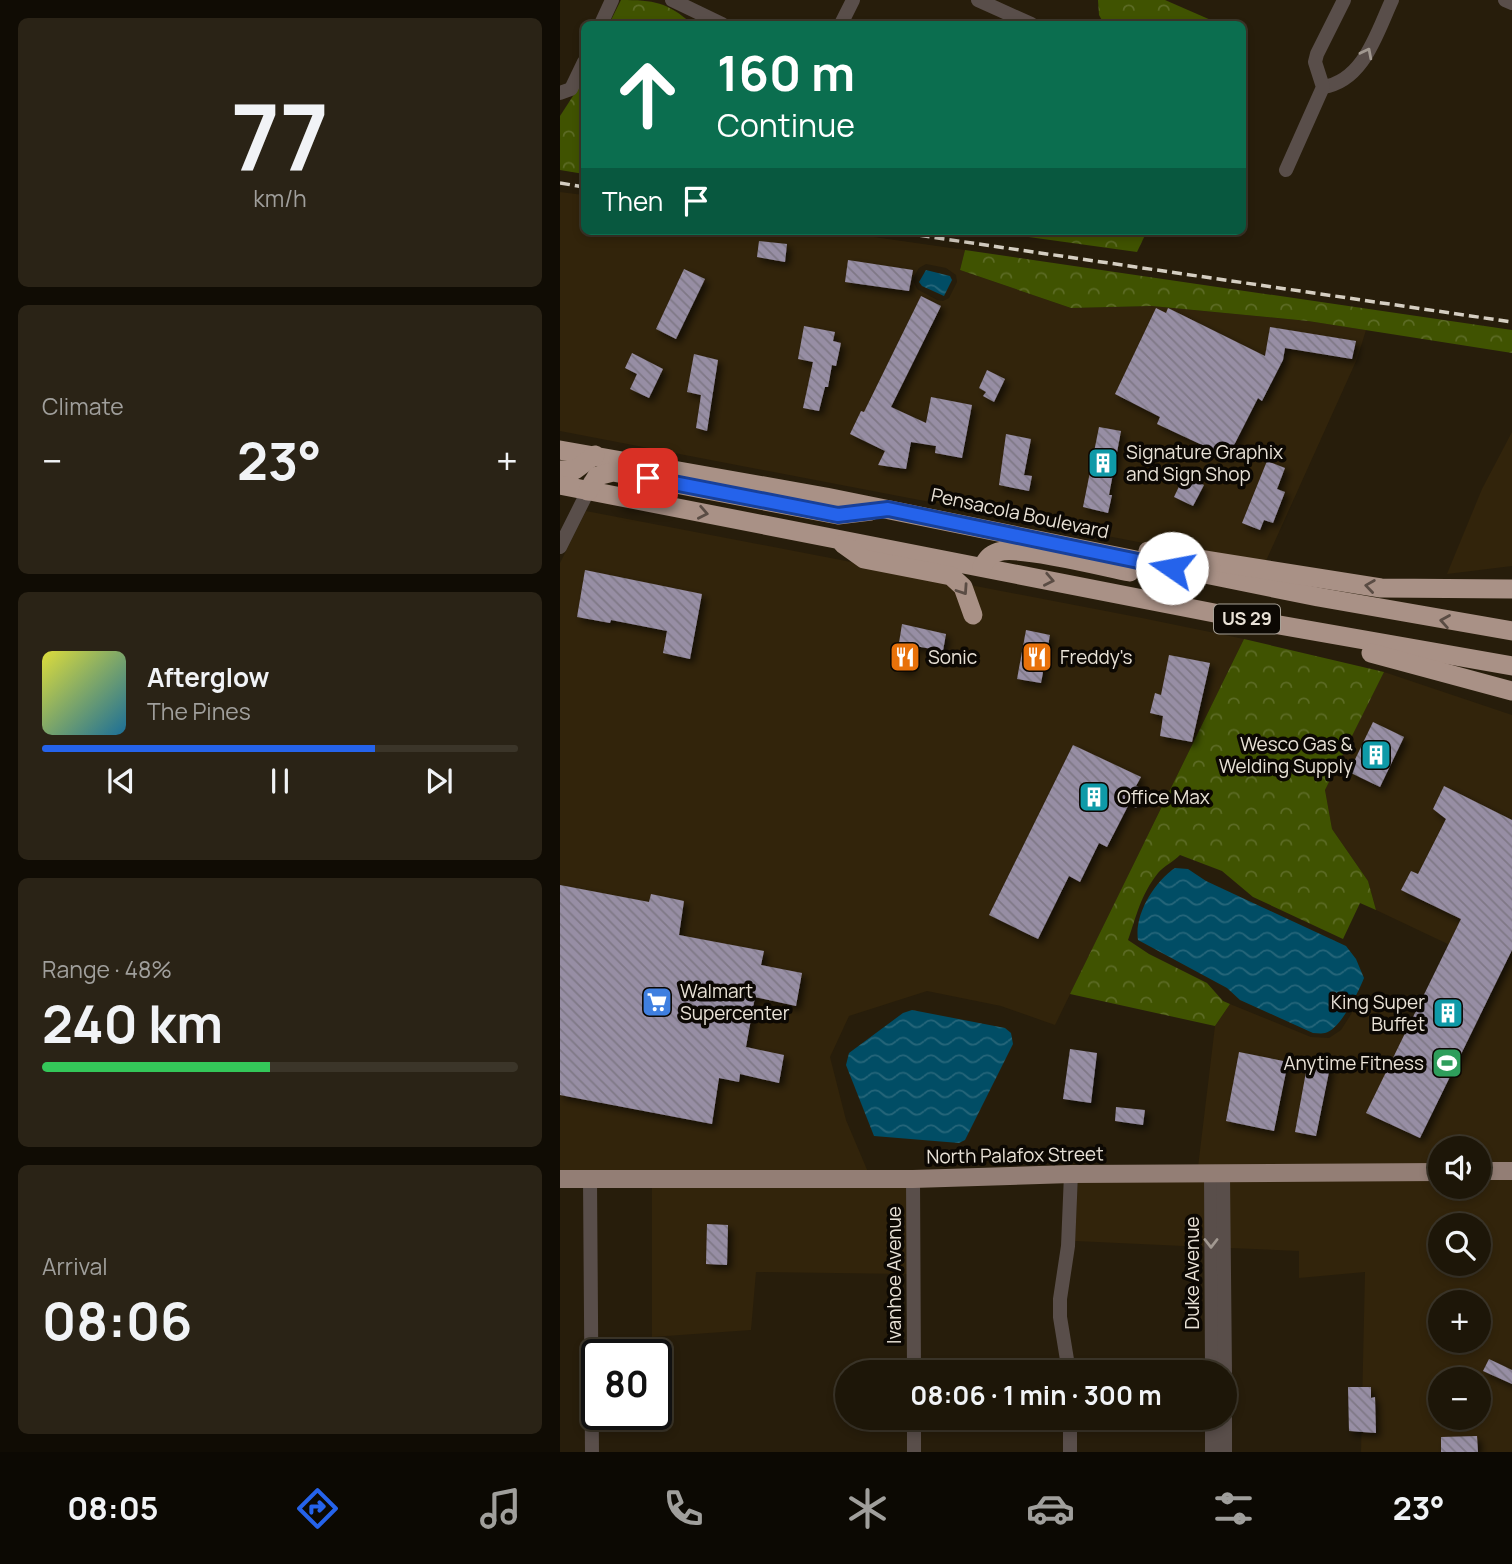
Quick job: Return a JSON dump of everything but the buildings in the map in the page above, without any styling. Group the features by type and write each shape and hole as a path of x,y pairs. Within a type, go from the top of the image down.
{"highway":[{"name":"Pensacola Boulevard","path":"560,450 888,509 1220,578 1512,631"},
{"path":"560,470 575,470 595,455"},
{"path":"588,491 597,476 613,472 838,515 888,509"},
{"name":"US 29","path":"560,485 1245,619 1512,666"},
{"path":"836,539 864,559 951,576 963,587 973,615"},
{"path":"1054,542 1166,553 1381,588 1512,589"},
{"path":"982,567 988,557 1000,551 1020,551 1180,582 1220,578"},
{"path":"1245,619 1512,691"}],"main road":[{"path":"1491,1171 1512,1171"},
{"name":"North Palafox Street","path":"560,1180 1428,1172"}],"street":[{"path":"602,21 612,0"},
{"path":"672,0 716,21"},
{"path":"842,21 853,0"},
{"path":"978,0 1024,21"},
{"path":"1286,170 1323,87 1315,62 1317,54 1345,0"},
{"path":"1323,87 1342,82 1356,71 1392,0"},
{"path":"1505,0 1512,4"},
{"path":"562,93 575,85 581,70"},
{"path":"560,547 588,491 595,455"},
{"path":"1067,1360 1060,1299 1068,1246 1071,1174"},
{"name":"Duke Avenue","path":"1212,1360 1217,1175"},
{"name":"Duke Avenue","path":"1217,1175 1225,1360"},
{"name":"Ivanhoe Avenue","path":"913,1178 914,1360"},
{"path":"590,1180 592,1452"},
{"path":"914,1430 914,1452"},
{"path":"1070,1430 1070,1452"},
{"path":"1212,1430 1212,1452"},
{"path":"1225,1430 1225,1452"}],"shaded area":[{"path":"560,192 581,195 581,235 860,235 965,250 960,270 1071,308 1152,306 1308,321 1366,330 1357,359 1265,563 1232,560 560,431","holes":["926,264 946,268 956,275 957,282 949,298 943,301 917,289 913,280 919,268"]},
{"path":"1512,432 1512,566 1447,574 1482,489"},
{"path":"586,511 1244,639 1055,1025 1001,1006 927,991 849,1016 830,1057 846,1120 868,1172 560,1173 560,563"},
{"path":"1384,672 1512,715 1512,1165 1491,1165 1491,1136 1428,1136 1428,1166 1198,1167 1215,1026 1230,1004 1311,1037 1329,1038 1341,1030 1362,997 1421,1025 1454,947 1376,910 1368,881 1332,829 1325,790"},
{"path":"1491,1177 1512,1177 1512,1452 1361,1452 1365,1272 1299,1278 1299,1251 1230,1248 1230,1181 1428,1178 1428,1199 1491,1199"},
{"path":"1078,1180 1204,1181 1205,1247 1075,1241"},
{"path":"652,1185 906,1185 907,1274 756,1272 751,1330 652,1337"}],"green space":[{"path":"621,0 660,4 688,21 610,21"},
{"path":"1098,0 1165,0 1213,21 1102,21"},
{"path":"581,84 581,174 560,170 560,116"},
{"path":"1014,235 1145,235 1137,252"},
{"path":"965,250 1512,330 1512,353 1308,321 1152,306 1071,308 960,270"},
{"path":"1244,639 1384,672 1325,790 1332,829 1368,881 1376,910 1360,903 1343,939 1253,897 1222,871 1180,855 1152,881 1128,940 1149,954 1207,983 1223,1001 1230,1004 1215,1026 1070,994"}],"water":[{"path":"926,270 950,276 952,280 944,296 919,282"},
{"path":"1175,868 1188,869 1206,881 1346,946 1356,959 1364,978 1337,1025 1325,1033 1313,1033 1240,1000 1227,988 1138,940 1139,920 1147,900"},
{"path":"912,1010 1005,1028 1011,1033 1013,1044 965,1140 959,1143 874,1136 846,1065 849,1053 903,1013"}],"railway":[{"path":"560,183 581,186"},
{"path":"917,235 1512,322"}],"place":[{"name":"Signature Graphix and Sign Shop","path":"1103,463"},
{"name":"Sonic","path":"905,657"},
{"name":"Freddy's","path":"1037,657"},
{"name":"Wesco Gas & Welding Supply","path":"1376,755"},
{"name":"Office Max","path":"1094,797"},
{"name":"Walmart Supercenter","path":"657,1002"},
{"name":"King Super Buffet","path":"1448,1013"},
{"name":"Anytime Fitness","path":"1447,1063"}],"route":[{"path":"648,478 838,515 888,509 1172,568"}]}
